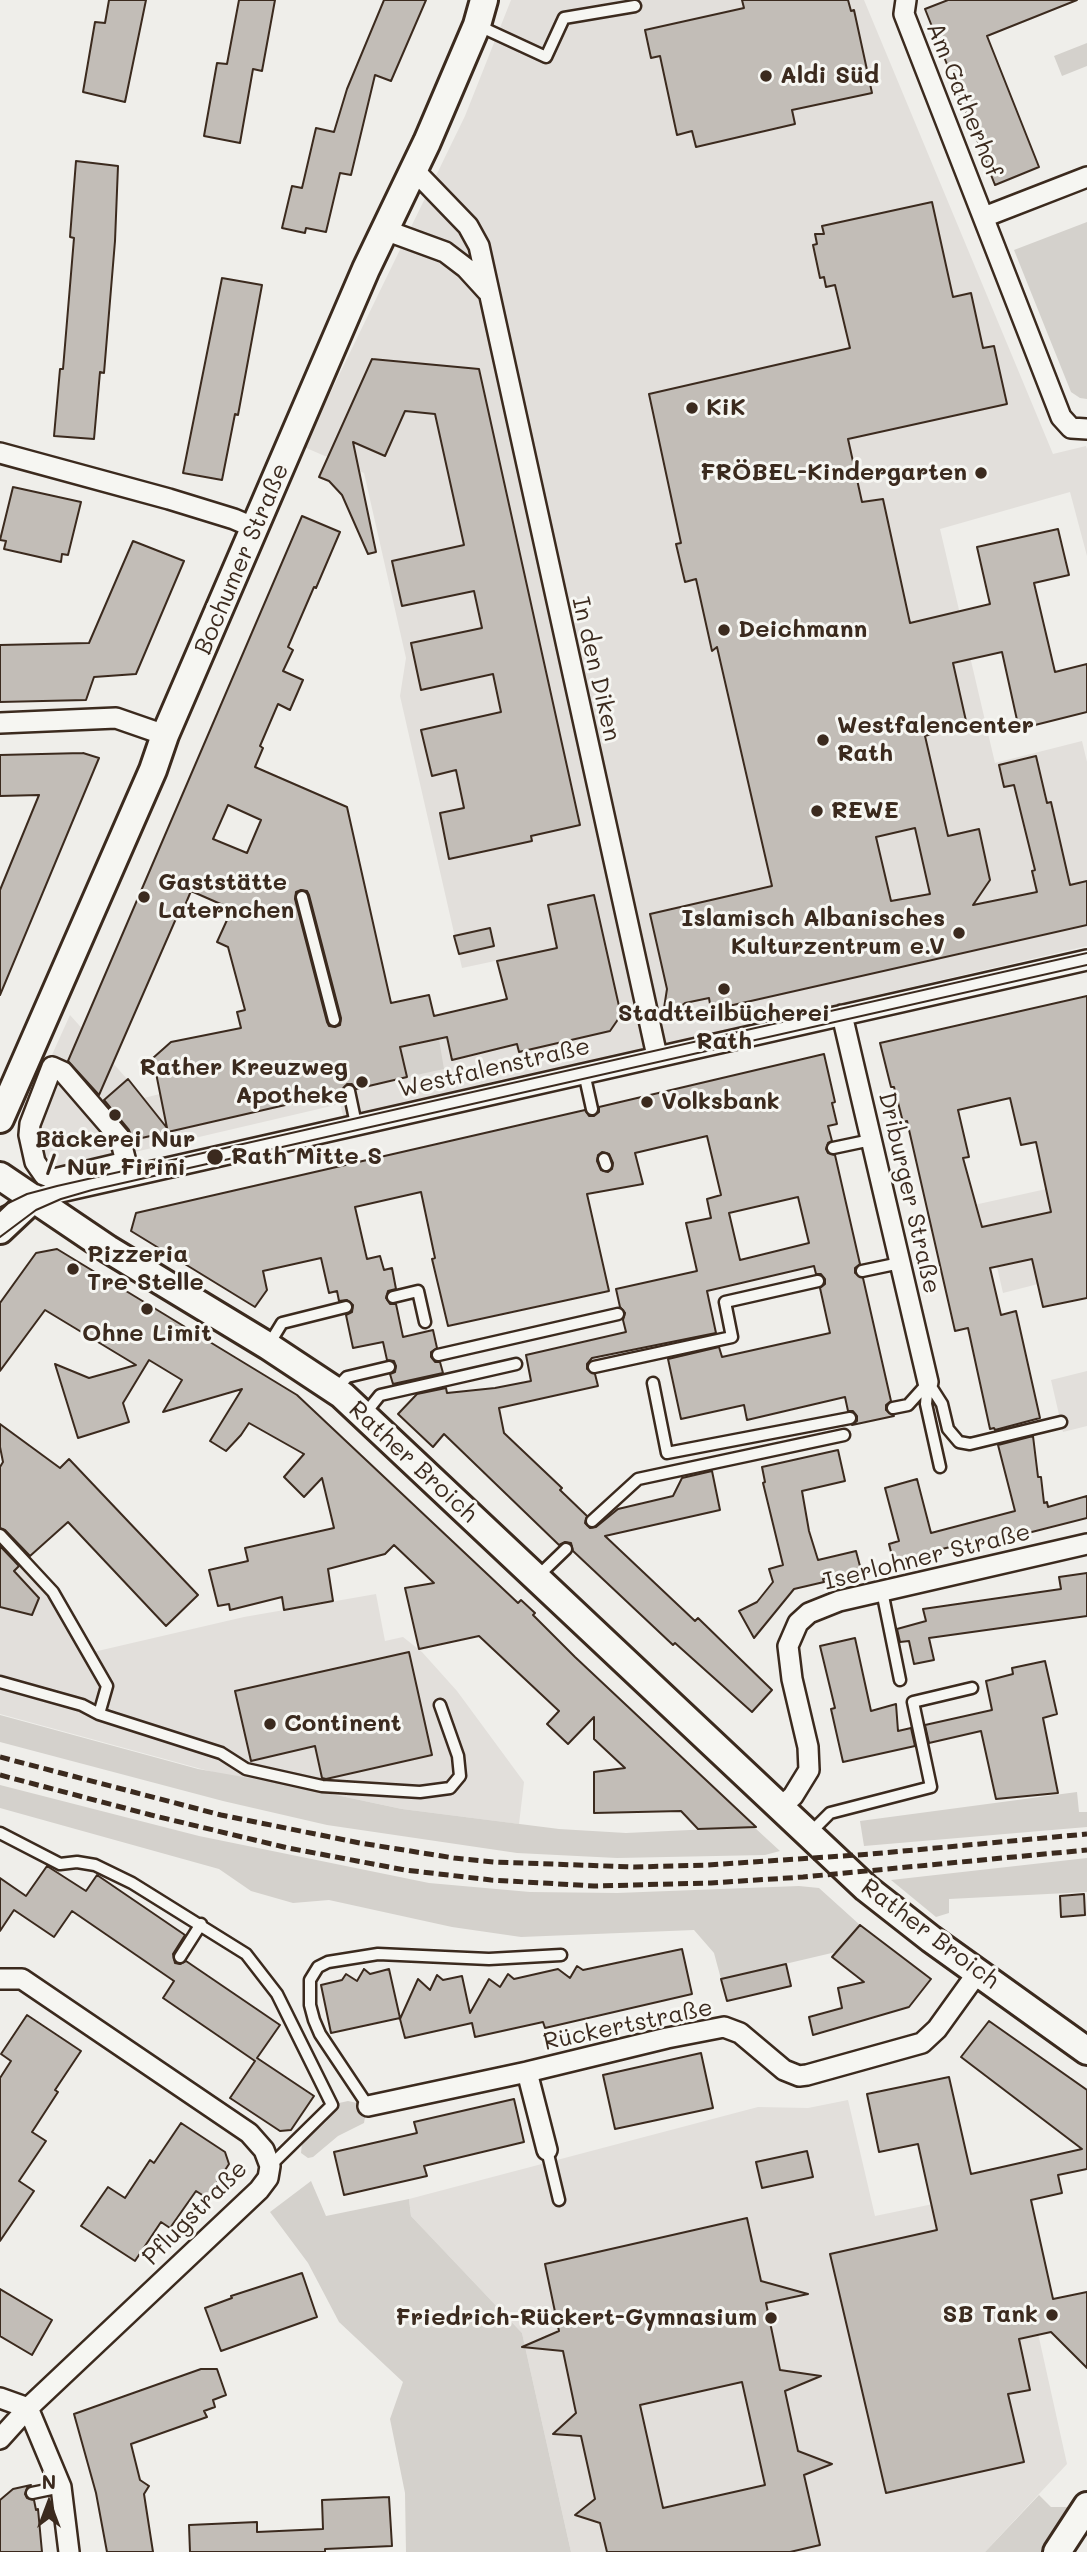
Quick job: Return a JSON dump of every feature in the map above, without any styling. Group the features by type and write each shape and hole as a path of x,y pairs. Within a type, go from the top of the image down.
{"main road":[{"name":"Bochumer Straße","path":"0,1119 153,770 165,735 366,269 414,170 480,13"},
{"name":"Rather Broich","path":"0,1176 108,1250 268,1346 334,1390 866,1888 907,1921 1087,2051"},
{"path":"0,1230 34,1198"},
{"path":"1057,2552 1087,2506"}],"street":[{"name":"Am Gatherhof","path":"906,0 904,14 1061,417 1071,428 1087,429"},
{"name":"In den Diken","path":"414,170 468,226 479,246 657,1056"},
{"name":"Am Gatherhof","path":"984,217 1087,177"},
{"path":"385,230 445,253 466,268 488,292"},
{"path":"0,453 169,499 255,528"},
{"path":"0,723 116,718 165,735"},
{"name":"Westfalenstraße","path":"34,1198 1087,960"},
{"name":"Driburger Straße","path":"842,1015 928,1382"},
{"path":"52,1067 63,1072 120,1138 126,1162 54,1180 44,1175 35,1162 29,1135 30,1124 52,1067"},
{"name":"Iserlohner Straße","path":"781,1807 793,1796 809,1770 808,1747 792,1679 788,1646 798,1623 809,1613 829,1603 1087,1544"},
{"name":"Rückertstraße","path":"368,2106 723,2027 740,2033 784,2070 799,2076 807,2075 922,2043 937,2029 978,1972"},
{"name":"Pflugstraße","path":"0,1979 22,1979 249,2133 264,2150 270,2166 268,2178 260,2190 28,2408 0,2439"},
{"name":"Rückertstraße","path":"527,2071 547,2150"},
{"path":"0,2398 28,2408 60,2485 69,2552"}],"lane":[{"path":"480,13 546,57 564,18 635,6"},
{"path":"302,897 334,1020"},
{"path":"584,1073 592,1109"},
{"path":"349,1091 356,1124"},
{"path":"833,1148 871,1140"},
{"path":"862,1271 900,1263"},
{"path":"594,1367 732,1337 725,1302 818,1281"},
{"path":"393,1297 418,1291 425,1322"},
{"path":"268,1346 282,1324 345,1307"},
{"path":"438,1355 618,1314"},
{"path":"363,1415 380,1395 516,1364"},
{"path":"334,1390 347,1377 389,1367"},
{"path":"892,1408 908,1405 920,1395 928,1382"},
{"path":"928,1382 942,1404 948,1429 959,1442 970,1444 1061,1422"},
{"path":"928,1382 926,1404 940,1467"},
{"path":"653,1383 667,1452 850,1418"},
{"path":"592,1521 638,1479 844,1435"},
{"path":"0,1535 53,1592 107,1686 99,1714"},
{"path":"537,1578 566,1549"},
{"path":"882,1591 900,1680"},
{"path":"0,1682 82,1705 99,1714 221,1753 246,1769 322,1786 420,1792 450,1788 460,1776 458,1756 440,1705"},
{"path":"809,1834 830,1812 931,1787 913,1702 972,1688"},
{"path":"0,1833 60,1864 76,1862 95,1865 132,1882 246,1954 277,1993 332,2105 270,2166"},
{"path":"180,1957 201,1924"},
{"path":"368,2106 320,2034 314,2020 310,2005 310,1980 318,1967 328,1962 378,1954 489,1959 561,1955"},
{"path":"547,2150 559,2200"},
{"path":"32,2493 60,2485"}],"shaded area":[{"path":"511,0 864,0 1053,454 1086,446 1087,449 1087,556 1070,492 940,529 995,763 1082,741 1087,762 1087,946 344,1119 340,1104 122,1155 43,1189 22,1158 18,1130 70,1015 144,1098 568,990 556,948 462,968 400,696 406,658 364,473 304,447 465,116"},
{"path":"1087,43 1087,66 1062,76 1054,56"},
{"path":"1087,222 1087,399 1071,392 1014,250"},
{"path":"439,1039 444,1069 407,1077 400,1047"},
{"path":"1087,1180 1087,1204 987,1249 974,1205"},
{"path":"1056,1254 1038,1284 1003,1293 997,1267"},
{"path":"1087,1371 1087,1426 1063,1432 1051,1380"},
{"path":"0,1536 53,1593 89,1653 244,1617 376,1594 385,1641 403,1637 422,1652 457,1691 524,1782 519,1824 402,1809 289,1785 227,1776 0,1714"},
{"path":"0,1715 198,1769 402,1809 559,1829 626,1833 754,1827 780,1851 765,1855 617,1858 517,1853 327,1825 223,1801 0,1742"},
{"path":"0,1785 199,1836 429,1883 530,1892 617,1893 799,1886 819,1888 860,1925 836,1952 721,1979 714,1953 694,1930 521,1937 452,1927 329,1900 293,1903 251,1891 219,1869 0,1808"},
{"path":"1077,1792 1079,1812 1087,1812 1087,1827 864,1846 860,1821"},
{"path":"1087,1858 1087,1892 949,1899 949,1913 936,1917 891,1880"},
{"name":"Friedrich-Rückert-Gymnasium","path":"848,2100 875,2216 1006,2189 1067,2464 985,2552 571,2552 522,2333 411,2216 409,2199 758,2107 808,2108"},
{"path":"348,2101 362,2104 364,2123 338,2136 313,2157 308,2158 301,2153 302,2143 326,2122 339,2103"},
{"path":"311,2181 326,2216 409,2199 411,2216 522,2333 571,2552 406,2552 405,2493 390,2419 403,2382 339,2322 308,2263 270,2212"},
{"path":"1039,2495 1051,2507 1074,2507 1047,2552 985,2552"}],"building":[{"path":"109,0 146,0 125,102 83,92 95,22 105,23"},
{"path":"239,0 275,0 262,71 253,69 240,143 204,136 217,63 227,64"},
{"path":"384,0 426,0 391,81 375,75 351,175 340,173 326,232 306,228 305,233 282,228 292,186 302,188 316,128 334,132 347,89"},
{"name":"Aldi Süd","path":"742,0 848,0 851,11 854,10 872,93 792,110 795,124 696,147 692,131 677,135 660,56 651,58 645,30 744,8"},
{"path":"948,0 1077,0 987,36 1039,167 995,185 925,9"},
{"path":"76,161 118,166 104,373 100,372 94,439 54,436 60,369 63,369 74,238 70,237"},
{"path":"932,202 953,297 971,293 983,348 994,346 1007,404 848,439 862,502 883,499 910,623 990,604 977,547 1058,529 1069,575 1034,583 1055,672 1087,664 1087,712 1019,729 1002,652 953,663 966,721 933,729 934,733 925,736 948,836 979,829 990,880 973,905 1037,892 1032,871 1035,870 1014,785 1004,787 999,765 1036,756 1047,803 1051,802 1070,885 1087,881 1087,925 711,1010 709,998 685,1003 662,1021 667,989 650,914 772,886 717,647 712,651 696,579 685,582 676,544 681,543 649,394 850,348 835,285 826,287 824,277 820,278 813,245 817,244 815,234 824,234 822,226","holes":["915,828 930,894 891,901 876,837"]},
{"path":"222,278 262,285 238,415 235,414 222,480 183,473"},
{"path":"372,359 479,369 580,825 531,836 532,841 449,859 440,813 464,808 456,770 432,776 421,730 501,712 493,674 421,690 411,643 482,628 474,591 402,606 392,561 464,545 435,414 405,411 385,456 353,442 376,552 368,554 342,495 329,481 319,477"},
{"path":"13,487 81,502 68,555 62,554 61,562 4,549 6,541 0,540"},
{"path":"302,516 340,532 288,647 293,650 283,671 303,680 290,710 278,704 260,746 263,748 255,767 347,807 391,1003 429,995 434,1016 507,999 497,961 557,948 548,905 594,895 621,1015 610,1031 519,1052 517,1044 452,1060 447,1037 400,1047 407,1077 356,1089 352,1084 347,1084 342,1092 133,1140 129,1130 104,1100 128,1079 167,1128 153,1058 171,1042 241,1028 237,1012 245,1010 228,947 217,942 232,909 191,891 181,915 178,914 99,1095 68,1061","holes":["228,805 261,820 247,853 213,839","307,891 309,895 341,1018 340,1025 335,1027 329,1026 327,1022 295,899 296,892"]},
{"path":"133,541 184,561 136,674 94,677 86,700 0,702 0,645 89,643"},
{"path":"83,753 99,758 0,995 0,890 39,795 0,796 0,755"},
{"path":"490,928 494,946 459,954 454,936"},
{"path":"1087,996 1087,1298 1043,1307 1032,1259 990,1268 1001,1315 1016,1311 1040,1418 990,1429 968,1328 955,1331 907,1121 903,1122 880,1043","holes":["1010,1098 1021,1145 1036,1142 1051,1212 982,1227 963,1158 969,1157 958,1110"]},
{"path":"824,1054 837,1124 828,1126 832,1141 826,1149 828,1153 835,1155 860,1264 855,1268 855,1273 863,1278 891,1401 886,1405 886,1410 894,1416 852,1425 857,1421 857,1416 853,1411 848,1411 845,1397 747,1420 744,1405 681,1419 668,1359 719,1347 722,1357 830,1333 820,1288 825,1284 825,1279 821,1274 816,1274 814,1266 707,1291 716,1333 592,1358 587,1369 595,1374 598,1386 499,1408 504,1433 562,1488 560,1490 587,1516 585,1523 590,1528 596,1527 618,1509 673,1496 682,1478 712,1471 720,1510 605,1536 695,1621 698,1618 772,1690 752,1712 675,1643 673,1645 573,1551 571,1543 559,1545 444,1434 433,1447 398,1414 417,1394 446,1388 447,1393 495,1388 531,1381 526,1355 626,1332 623,1320 625,1313 620,1307 616,1289 697,1271 686,1223 711,1218 707,1199 721,1195 707,1136 635,1153 643,1184 587,1194 609,1291 448,1326 432,1259 435,1258 421,1192 355,1207 367,1259 380,1256 384,1270 392,1268 396,1289 388,1291 386,1298 390,1304 396,1304 403,1337 433,1330 437,1348 431,1352 431,1357 435,1362 440,1362 443,1373 393,1384 390,1374 395,1372 396,1366 394,1361 387,1360 383,1342 353,1348 346,1315 352,1312 353,1305 347,1300 339,1301 337,1291 329,1293 321,1258 263,1271 267,1290 255,1307 131,1231 136,1213 585,1110 589,1116 594,1116 599,1112 599,1107","holes":["602,1152 609,1154 613,1163 608,1172 601,1170 597,1161","798,1197 809,1243 740,1260 729,1213"]},
{"path":"57,1249 297,1395 518,1603 521,1600 535,1613 533,1615 575,1657 756,1827 698,1829 681,1811 594,1813 594,1772 625,1768 594,1739 594,1717 568,1744 547,1724 559,1711 479,1636 419,1649 405,1588 434,1583 394,1545 385,1554 328,1569 333,1601 284,1610 282,1597 230,1610 229,1604 218,1606 209,1570 248,1561 245,1548 334,1528 322,1478 304,1497 284,1477 304,1454 249,1423 226,1451 210,1441 242,1389 163,1412 182,1380 149,1360 123,1403 129,1422 78,1438 55,1364 89,1378 136,1365 45,1310 0,1371 0,1303 36,1253"},
{"path":"0,1424 60,1468 69,1459 198,1595 166,1626 68,1522 30,1556 0,1528 0,1467 3,1462"},
{"path":"1033,1436 1044,1503 1047,1502 1048,1507 1087,1496 1087,1518 1020,1535 1019,1530 934,1551 935,1555 904,1563 903,1558 893,1560 889,1544 899,1541 885,1488 917,1479 931,1533 1015,1511 998,1445"},
{"path":"838,1450 845,1481 802,1491 809,1531 818,1560 856,1551 861,1570 794,1589 754,1638 739,1611 757,1602 773,1582 769,1569 783,1565 763,1483 762,1467"},
{"path":"0,1546 19,1566 14,1571 39,1598 32,1615 0,1607"},
{"path":"1087,1573 1087,1616 929,1638 934,1660 914,1664 909,1641 900,1642 897,1629 926,1621 923,1609 1061,1589 1059,1577"},
{"path":"855,1638 871,1711 896,1704 898,1731 911,1728 915,1746 843,1762 831,1709 835,1708 820,1646"},
{"path":"409,1652 432,1755 326,1779 322,1778 315,1746 251,1761 235,1691"},
{"path":"1045,1661 1057,1714 1043,1718 1058,1793 996,1799 981,1731 929,1743 925,1725 992,1710 986,1681 1013,1674 1012,1668"},
{"path":"47,1866 86,1891 97,1875 185,1935 173,1954 175,1963 186,1961 280,2025 257,2058 314,2096 291,2130 280,2131 230,2098 255,2061 163,1998 174,1981 72,1911 54,1937 14,1910 0,1931 0,1878 26,1896"},
{"path":"1084,1894 1085,1915 1061,1917 1060,1896"},
{"path":"860,1925 931,1979 909,2007 813,2035 809,2017 842,2008 838,1988 864,1982 832,1957"},
{"path":"682,1949 692,1994 545,2028 543,2022 475,2037 472,2023 405,2038 400,2019 418,1979 430,1990 437,1975 443,1980 462,1976 470,2013 489,1979 500,1987 508,1974 514,1979 558,1969 570,1978 577,1966 583,1970"},
{"path":"786,1964 791,1986 727,2001 721,1979"},
{"path":"364,1969 370,1974 389,1969 400,2018 331,2033 321,1985 342,1980 346,1974 357,1981"},
{"path":"27,2015 81,2051 32,2132 46,2141 19,2181 34,2191 0,2241 0,2078 11,2061 1,2054"},
{"path":"989,2021 1087,2090 1087,2169 1058,2175 1062,2193 1031,2200 1053,2299 1087,2292 1087,2368 1051,2332 1019,2339 1030,2390 1008,2394 1024,2462 886,2493 830,2254 937,2230 918,2144 879,2152 867,2094 949,2077 971,2174 1082,2149 961,2057"},
{"path":"701,2053 713,2108 615,2129 603,2075"},
{"path":"514,2099 524,2142 424,2166 427,2176 344,2195 334,2152 417,2133 414,2122"},
{"path":"181,2123 225,2152 229,2164 207,2198 196,2191 170,2228 161,2222 135,2261 81,2226 108,2187 125,2198 150,2160 154,2163"},
{"path":"807,2151 813,2177 762,2188 756,2162"},
{"path":"747,2218 761,2281 808,2294 766,2303 780,2370 821,2376 785,2391 798,2451 832,2464 804,2475 820,2545 790,2552 607,2552 600,2523 575,2515 595,2499 581,2436 553,2434 576,2413 563,2351 522,2347 559,2331 545,2264","holes":["742,2382 765,2485 663,2508 640,2405"]},
{"path":"302,2273 317,2317 221,2351 205,2308 232,2298 231,2296"},
{"path":"0,2289 52,2320 32,2355 0,2336"},
{"path":"201,2369 217,2369 226,2395 213,2400 215,2407 204,2411 207,2417 131,2444 140,2480 149,2486 144,2494 153,2552 107,2552 96,2493 74,2414"},
{"path":"31,2485 25,2494 27,2498 34,2500 36,2510 38,2509 42,2552 0,2552 0,2500 13,2489"},
{"path":"389,2497 392,2546 325,2549 325,2552 190,2552 189,2525 257,2522 257,2532 323,2529 322,2500"}],"tram line":[{"path":"0,1207 27,1194 57,1186 1087,953"},
{"path":"0,1237 36,1210 92,1190 1087,965"}],"railway":[{"path":"0,1757 221,1815 360,1843 494,1862 635,1867 708,1865 871,1854 1087,1834"},
{"path":"0,1775 288,1848 405,1870 491,1880 594,1886 711,1883 1087,1850"}],"place":[{"name":"Aldi Süd","path":"766,76"},
{"name":"KiK","path":"692,408"},
{"name":"FRÖBEL-Kindergarten","path":"981,473"},
{"name":"Deichmann","path":"724,630"},
{"name":"Westfalencenter Rath","path":"823,740"},
{"name":"REWE","path":"817,811"},
{"name":"Gaststätte Laternchen","path":"144,897"},
{"name":"Islamisch Albanisches Kulturzentrum e.V","path":"959,933"},
{"name":"Stadtteilbücherei Rath","path":"724,989"},
{"name":"Rather Kreuzweg Apotheke","path":"362,1082"},
{"name":"Volksbank","path":"647,1102"},
{"name":"Bäckerei Nur / Nur Firini","path":"115,1115"},
{"name":"Rath Mitte S","path":"215,1157"},
{"name":"Pizzeria Tre Stelle","path":"73,1269"},
{"name":"Ohne Limit","path":"147,1309"},
{"name":"Continent","path":"270,1724"},
{"name":"SB Tank","path":"1052,2315"},
{"name":"Friedrich-Rückert-Gymnasium","path":"771,2318"}]}
